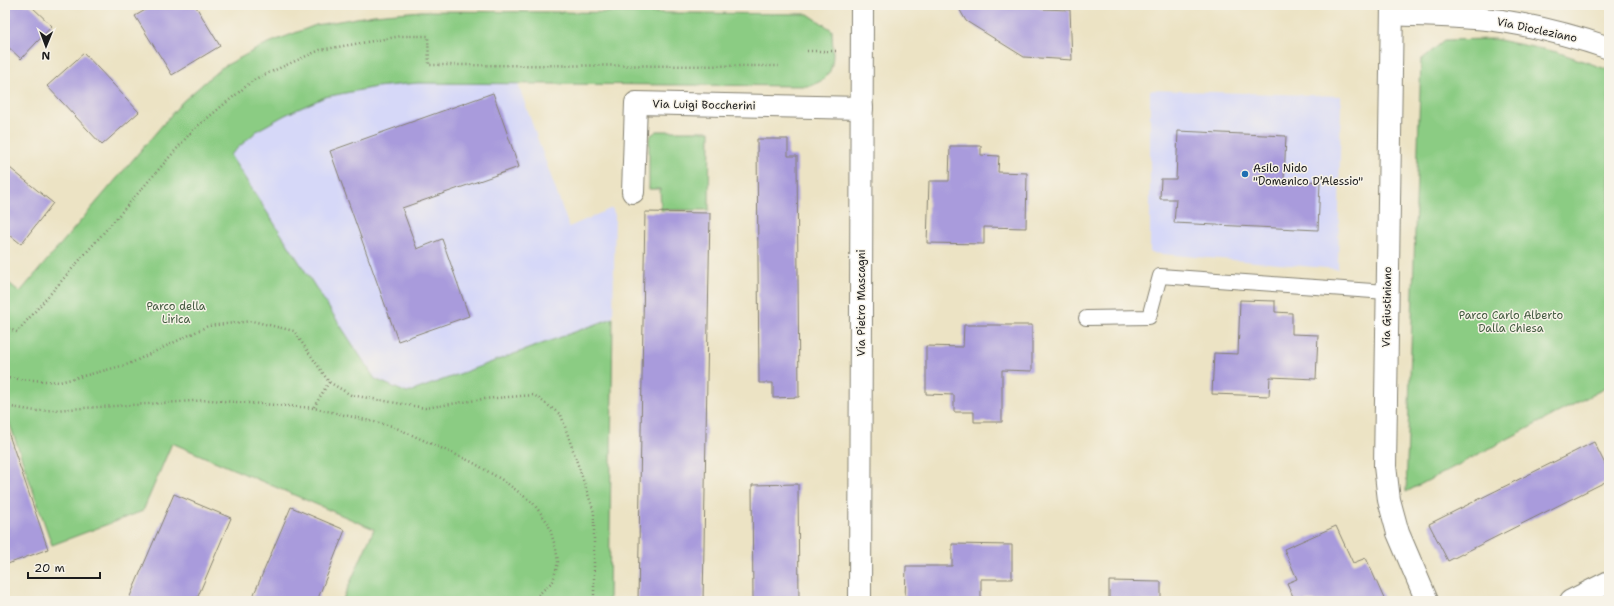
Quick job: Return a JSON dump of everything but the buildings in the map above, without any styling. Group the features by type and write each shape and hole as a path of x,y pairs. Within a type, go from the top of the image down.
{"street":[{"name":"Via Pietro Mascagni","path":"860,601 862,5"},
{"name":"Via Diocleziano","path":"1392,10 1502,22 1546,30 1609,48"},
{"name":"Via Giustiniano","path":"1392,10 1385,441 1388,490 1398,533 1427,601"},
{"name":"Via Luigi Boccherini","path":"633,192 636,103 862,108"},
{"path":"1571,601 1609,582"}],"lane":[{"path":"1086,318 1149,316 1160,276 1387,292"}],"path":[{"path":"5,327 17,332 194,130 255,78 320,50 402,36 428,36 429,65 779,66"},
{"path":"807,51 837,51"},
{"path":"5,378 60,382 129,364 208,326 252,321 294,331 329,382 351,395 425,408 483,399 534,395 561,415 594,512 594,601"},
{"path":"314,408 329,382"},
{"path":"5,406 36,411 210,400 314,408 392,426 472,462 504,481 533,503 548,523 556,549 558,562 553,581 532,601"}],"shaded area":[{"path":"418,83 518,84 569,227 612,208 615,215 613,318 408,393 375,379 230,155 258,130 285,115 325,97 376,87"},
{"name":"Asilo Nido \"Domenico D'Alessio\"","path":"1150,90 1341,96 1338,269 1150,253"}],"green space":[{"name":"Parco della Lirica","path":"421,11 808,14 832,30 833,56 831,69 824,79 810,86 418,83 376,87 325,97 285,115 258,130 230,155 375,379 407,393 613,318 609,601 342,601 374,529 172,443 143,511 52,545 9,422 5,421 5,280 20,292 182,102 221,68 266,44 316,25 374,15"},
{"name":"Parco Carlo Alberto Dalla Chiesa","path":"1494,39 1557,52 1609,70 1609,386 1406,492 1421,60 1445,40"},
{"path":"657,131 710,131 709,210 661,210 660,189 649,189 649,139 651,135"}],"place":[{"name":"Asilo Nido \"Domenico D'Alessio\"","path":"1245,174"}]}
